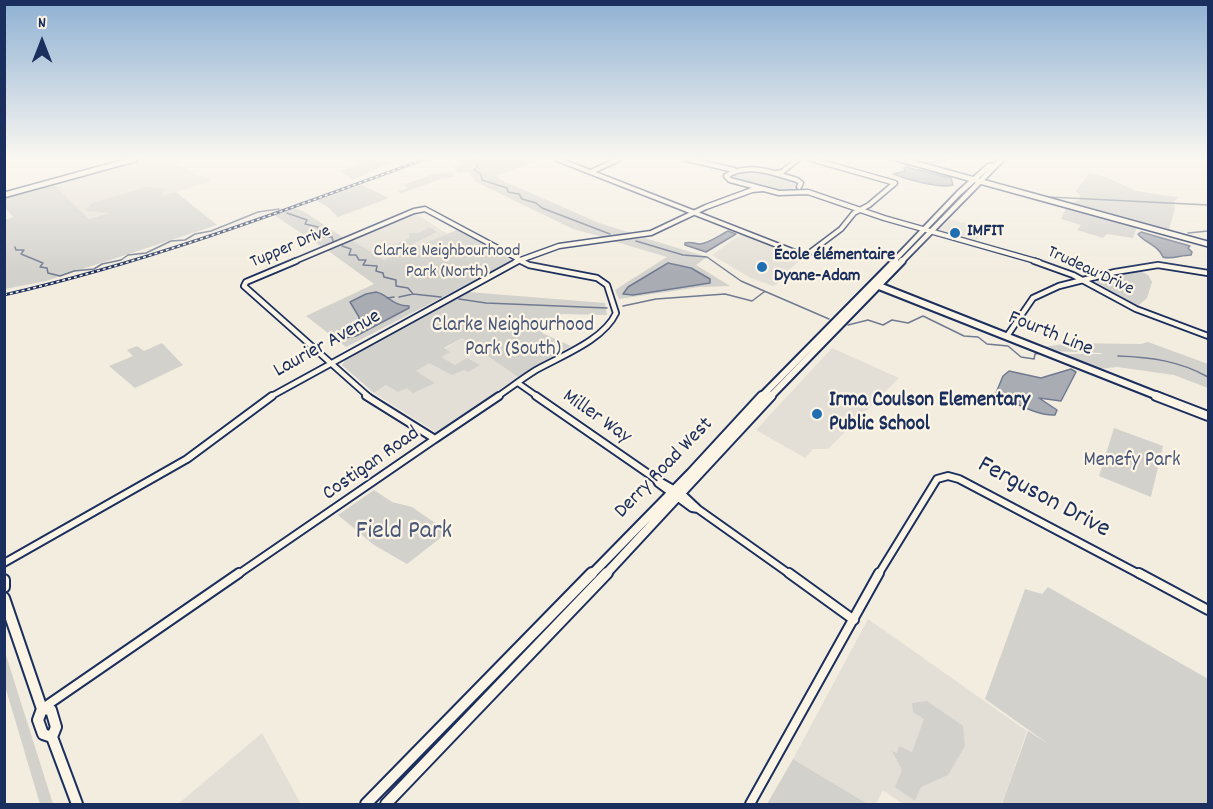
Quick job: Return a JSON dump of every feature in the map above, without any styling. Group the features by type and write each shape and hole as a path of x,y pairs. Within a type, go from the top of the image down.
{"main road":[{"name":"Derry Road West","path":"386,804 676,493 961,197"},
{"path":"1037,197 1209,244"},
{"name":"Derry Road West","path":"839,322 879,286 928,231"},
{"name":"Fourth Line","path":"879,286 1209,416"},
{"name":"Derry Road West","path":"366,804 676,493"},
{"path":"4,580 4,588"},
{"path":"4,598 42,709 38,720 43,734 52,737 77,804"}],"street":[{"path":"653,197 804,256 836,234 852,214 879,197"},
{"name":"Trudeau Drive","path":"694,213 732,197"},
{"name":"Trudeau Drive","path":"823,197 898,222 1049,265 1083,280 1136,309 1209,336"},
{"name":"Tupper Drive","path":"329,363 244,284 422,209 428,210 519,260"},
{"name":"Laurier Avenue","path":"4,563 187,459 279,390 519,260 559,246 651,232 694,213"},
{"name":"Costigan Road","path":"42,709 518,383 610,324 616,313 607,285 597,278 536,267 519,260"},
{"path":"1007,336 1021,319 1034,297 1056,286 1156,265 1209,273"},
{"path":"329,363 364,394 436,441"},
{"name":"Miller Way","path":"518,383 656,479 658,483 676,493"},
{"name":"Ferguson Drive","path":"854,620 937,479 948,476 959,479 1209,610"},
{"path":"676,493 692,508 698,508 854,620 750,804"}],"shaded area":[{"path":"67,197 161,197 89,219"},
{"path":"416,214 448,234 384,260 352,240"},
{"path":"950,219 986,229 976,241 939,230"},
{"path":"728,231 736,234 706,252 685,245 687,242 700,244 711,241"},
{"path":"1141,232 1190,246 1188,248 1192,252 1191,255 1163,257 1138,234"},
{"name":"École élémentaire Dyane-Adam","path":"741,234 802,258 783,275 787,278 773,286 751,278 712,255"},
{"path":"668,263 691,268 710,279 710,283 633,295 623,294 628,287"},
{"path":"376,292 409,308 356,336 345,338 342,336 344,331 359,323 359,317 350,302"},
{"path":"462,338 518,377 437,433 374,393"},
{"name":"Irma Coulson Elementary Public School","path":"832,348 899,378 828,449 813,449 805,458 756,430"},
{"path":"1071,369 1076,372 1061,401 1039,398 1057,410 1055,415 1034,411 1000,397 996,393 1003,376 1009,371 1041,378"},
{"path":"868,619 1027,731 1002,804 903,804 883,790 876,804 868,804 793,759"},
{"path":"262,733 301,804 178,804"}],"green space":[{"path":"5,197 67,197 89,219 109,213 87,211 86,209 92,203 113,197 182,197 217,225 46,281 5,289 5,220 13,217 5,208"},
{"path":"325,197 389,198 338,217 328,207 315,200"},
{"path":"506,197 539,197 599,223 631,233 603,237 573,229"},
{"path":"1080,197 1178,197 1174,202 1175,209 1169,229 1072,203 1079,200"},
{"path":"1066,207 1137,227 1133,238 1107,234 1103,238 1077,230 1081,225 1061,219"},
{"path":"294,208 303,211 344,238 322,247 274,215"},
{"path":"430,227 437,232 392,254 380,254 386,251 382,247 384,244 394,245 409,238 409,233 419,233"},
{"name":"Clarke Neighbourhood Park (North)","path":"459,229 513,261 346,347 306,316 374,284 327,250 352,240 384,260"},
{"path":"645,238 707,257 696,265 730,286 700,287 619,299 615,290 667,257 613,241"},
{"path":"1140,271 1148,275 1152,282 1147,298 1138,306 1096,281"},
{"name":"Clarke Neighourhood Park (South)","path":"468,292 605,303 607,315 562,314 542,333 571,346 518,377 462,338 444,348 450,352 441,357 455,365 467,358 480,365 468,372 464,370 452,375 429,363 416,371 435,383 413,393 407,388 398,392 386,385 374,393 342,365 346,359"},
{"path":"1148,342 1208,364 1208,388 1174,375 1117,367 1099,369 1060,354 1101,353 1052,351 1043,347 1071,343 1141,344"},
{"path":"162,343 183,365 135,388 109,366 133,356 127,350 137,346 144,351"},
{"name":"Menefy Park","path":"1114,428 1163,446 1151,497 1099,476"},
{"name":"Field Park","path":"374,490 392,502 412,507 448,532 407,564 374,545 338,515"},
{"path":"1048,587 1208,679 1208,804 1002,804 1028,731 1050,745 985,699 1025,589 1042,594"},
{"path":"5,652 53,804 40,804 5,686"},
{"path":"927,701 963,726 965,746 948,775 921,787 915,801 895,787 902,770 892,751 897,753 899,746 912,752 924,719 913,712 912,703"},
{"path":"793,759 868,804 767,804"}],"waterway":[{"path":"521,197 542,208 610,234"},
{"path":"1049,197 1208,205"},
{"path":"15,247 16,250 24,250 21,254 43,263 40,267 47,268 48,273 60,276 74,271 94,269 102,264 121,260 128,255 146,253 171,241 185,240 195,234 211,231 258,212 279,209"},
{"path":"287,213 307,220 305,224 318,227 318,231 324,232 322,237 332,237 333,241"},
{"path":"1188,233 1208,231"},
{"path":"636,241 683,255 707,257 741,281 829,319"},
{"path":"342,246 351,249 349,255 356,255 359,260 366,260 363,265 377,266 376,271 383,273 384,277 396,280 396,286 408,288 413,294"},
{"path":"623,306 656,299 725,294 752,301 764,292"},
{"path":"399,297 413,294"},
{"path":"413,294 441,297"},
{"path":"387,298 394,297"},
{"path":"459,299 486,303 607,308"},
{"path":"848,325 868,320 883,325 892,320 908,323 923,316 964,336 978,337 987,344 1008,346 1021,357 1034,359 1035,354 1040,353"},
{"path":"1118,356 1164,361 1187,367 1208,377"}],"railway":[{"path":"4,295 164,251 322,197"}],"place":[{"name":"IMFIT","path":"955,233"},
{"name":"École élémentaire Dyane-Adam","path":"762,267"},
{"name":"Irma Coulson Elementary Public School","path":"817,414"}]}
